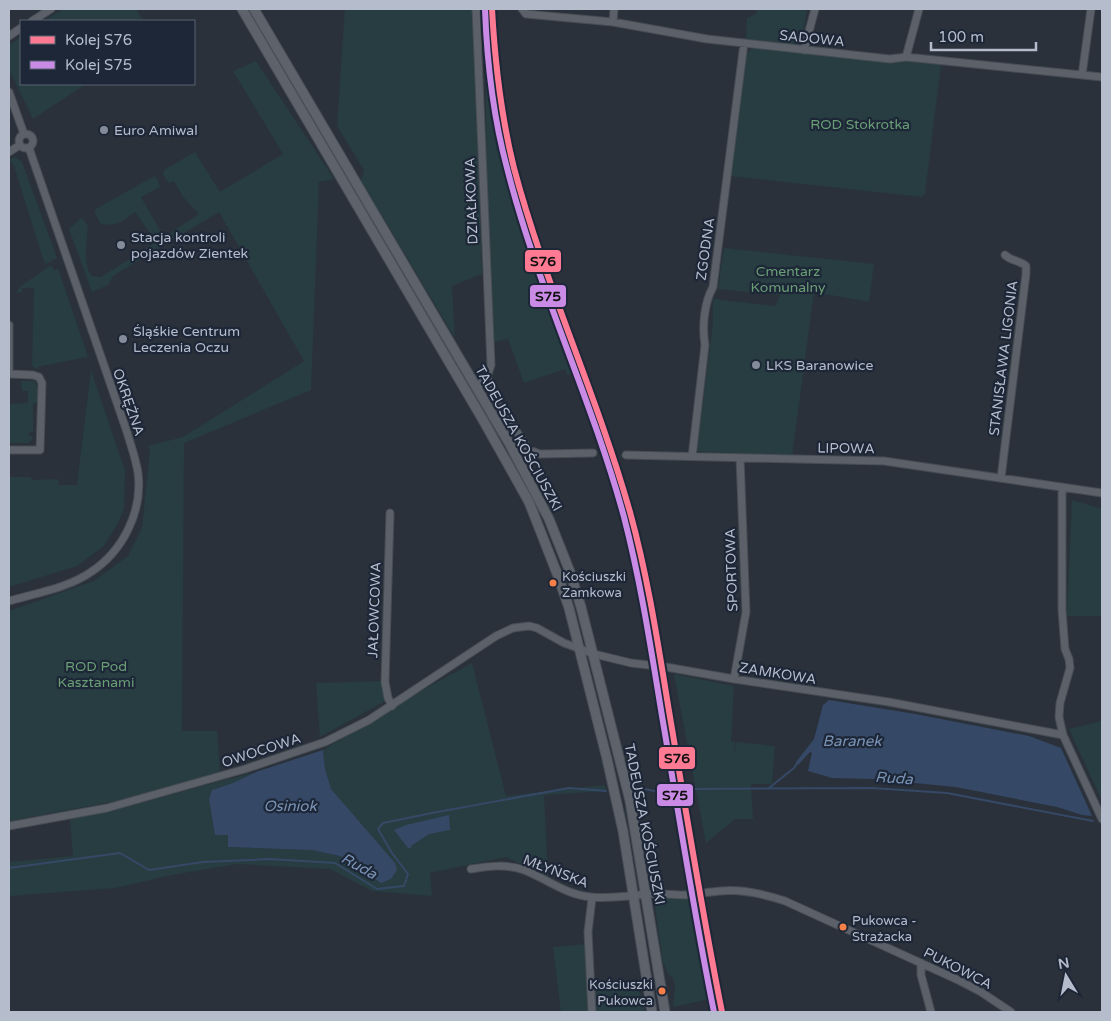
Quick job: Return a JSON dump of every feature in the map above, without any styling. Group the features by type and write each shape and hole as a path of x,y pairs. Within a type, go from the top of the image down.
{"main road":[{"name":"TADEUSZA KOŚCIUSZKI","path":"242,9 524,491 558,576 568,608 616,798 652,1012"},
{"name":"TADEUSZA KOŚCIUSZKI","path":"254,9 513,450 549,519 570,572 594,654 630,801 665,1012"}],"street":[{"path":"34,20 51,9"},
{"name":"DZIAŁKOWA","path":"476,9 491,365 487,376"},
{"name":"SADOWA","path":"522,9 526,14 613,22 707,39 890,59 906,57 1102,77"},
{"path":"613,22 614,9"},
{"path":"804,50 815,9"},
{"path":"906,57 919,9"},
{"path":"1082,75 1091,9"},
{"path":"9,36 20,29"},
{"name":"ZGODNA","path":"692,457 705,345 703,332 709,295 713,287 744,42"},
{"path":"9,92 24,134"},
{"path":"20,145 20,136 24,134"},
{"path":"20,145 24,148 32,146 33,139 31,136 24,134"},
{"path":"9,152 20,145"},
{"name":"OKRĘŻNA","path":"9,602 67,583 91,572 113,553 125,536 137,505 139,490 137,466 127,432 29,148"},
{"name":"STANISŁAWA LIGONIA","path":"1001,478 1026,274 1026,266 1022,262 1008,259 1005,255"},
{"path":"9,325 9,374 33,375 39,377 42,383 40,450 9,450"},
{"path":"476,387 487,376 498,404 529,450 540,454 593,453"},
{"name":"LIPOWA","path":"626,455 884,461 1102,493"},
{"name":"SPORTOWA","path":"734,679 746,612 740,458"},
{"path":"1062,488 1062,610 1065,649 1069,658 1070,668 1060,703 1062,735 1102,819"},
{"name":"JAŁOWCOWA","path":"390,513 385,682 388,698 392,706"},
{"name":"ZAMKOWA","path":"496,636 513,628 529,626 594,654 630,663 889,702 1062,735"},
{"name":"OWOCOWA","path":"9,826 107,808 244,770 332,739 392,706 496,636"},
{"name":"MŁYŃSKA","path":"471,869 508,866 523,870 556,887 577,895 592,898 633,896"},
{"name":"PUKOWCA","path":"633,896 646,894 687,895 723,891 762,894 784,901 921,962 981,992 1011,1012"},
{"path":"592,898 588,932 592,1012"},
{"path":"921,962 921,975 930,1012"},
{"path":"994,1012 1000,1004"}],"green space":[{"path":"63,9 136,9 142,20 46,20"},
{"path":"345,9 473,9 482,274 452,286 455,338 361,180 364,170 337,126"},
{"path":"757,9 800,9 807,11 800,46 746,39 747,18 756,14"},
{"path":"20,38 20,85 84,85 33,119 9,69 9,45"},
{"path":"485,38 495,121 504,165 535,266 578,372 567,375 565,369 524,383 508,339 494,342 487,183"},
{"name":"ROD Stokrotka","path":"755,48 941,64 925,194 922,197 730,176 745,55"},
{"name":"ROD Pod Kasztanami","path":"256,61 334,179 319,182 311,390 184,443 182,731 217,731 220,772 121,800 9,821 9,611 94,581 128,556 142,528 150,450 148,446 183,437 304,361 219,212 113,276 108,285 92,292 69,229 80,219 83,219 88,226 87,267 93,276 101,277 153,244 150,233 135,212 123,221 110,225 100,223 94,210 154,176 158,180 160,187 141,197 164,237 199,214 184,198 174,181 169,183 163,175 164,170 195,152 220,192 283,154 233,71"},
{"path":"15,157 22,162 57,258 46,264 14,166 9,159"},
{"name":"Cmentarz Komunalny","path":"724,248 874,264 869,302 814,292 792,456 697,451 713,323 713,299 775,306 780,295 718,289"},
{"path":"51,265 55,271 58,268 88,357 41,366 36,369 32,365 34,288 22,288 22,292 16,293 21,286"},
{"path":"91,370 125,471 124,509 104,546 77,566 9,587 9,477 31,477 32,480 58,479 59,485 77,485"},
{"path":"21,381 34,381 38,388 39,401 33,404 33,432 29,432 29,436 32,436 33,439 28,443 9,443 9,404 28,403 28,391 22,391"},
{"path":"1072,500 1102,509 1102,616 1067,616"},
{"path":"472,663 506,796 605,785 606,791 544,795 548,877 506,857 430,873 432,896 372,891 330,869 237,864 172,875 115,888 9,896 9,862 73,856 70,819 140,803 256,772 212,790 209,799 216,835 228,835 228,847 313,850 340,856 381,883 395,863 330,789 323,750 412,696"},
{"path":"674,674 734,686 731,741 735,742 734,757 736,742 775,746 772,784 751,784 753,819 735,819 706,843"},
{"path":"382,681 385,701 320,737 316,683"},
{"path":"1102,721 1102,801 1069,729"},
{"path":"662,898 692,898 710,999 673,1007 675,986 673,978 668,973 663,962 655,907 656,902"},
{"path":"585,944 593,991 638,989 645,1012 561,1012 553,947"}],"water":[{"name":"Baranek","path":"829,700 1029,736 1061,748 1092,816 1082,815 1057,807 956,787 873,779 832,778 808,771 812,753 810,752 798,765 796,762 814,739 823,705"},
{"name":"Osiniok","path":"323,750 325,769 331,789 395,863 397,870 391,879 381,883 340,856 312,850 228,847 228,835 215,835 209,799 212,790 256,772"},
{"path":"449,815 450,830 429,834 411,846 411,848 408,848 394,830 406,825"}],"waterway":[{"path":"769,788 794,768 797,763"},
{"name":"Ruda","path":"634,787 665,793"},
{"name":"Ruda","path":"9,868 120,853 149,870 203,862 270,859 335,863 377,889 404,886 408,874 392,853 378,829 383,823 569,788 606,791"},
{"name":"Ruda","path":"691,789 872,788 947,793 1093,821"}],"rail line":[{"name":"S75","path":"485,9 492,89 498,129 507,168 533,256 611,473 636,567 693,901 714,1012"},
{"name":"S76","path":"492,9 499,89 514,168 541,255 617,468 642,561 657,636 722,1012"}],"place":[{"name":"Euro Amiwal","path":"104,130"},
{"name":"Stacja kontroli pojazdów Zientek","path":"121,245"},
{"name":"Śląśkie Centrum Leczenia Oczu","path":"123,339"},
{"name":"LKS Baranowice","path":"756,365"},
{"name":"Kościuszki Zamkowa","path":"553,583"},
{"name":"Pukowca - Strażacka","path":"843,927"},
{"name":"Kościuszki Pukowca","path":"662,991"}]}
